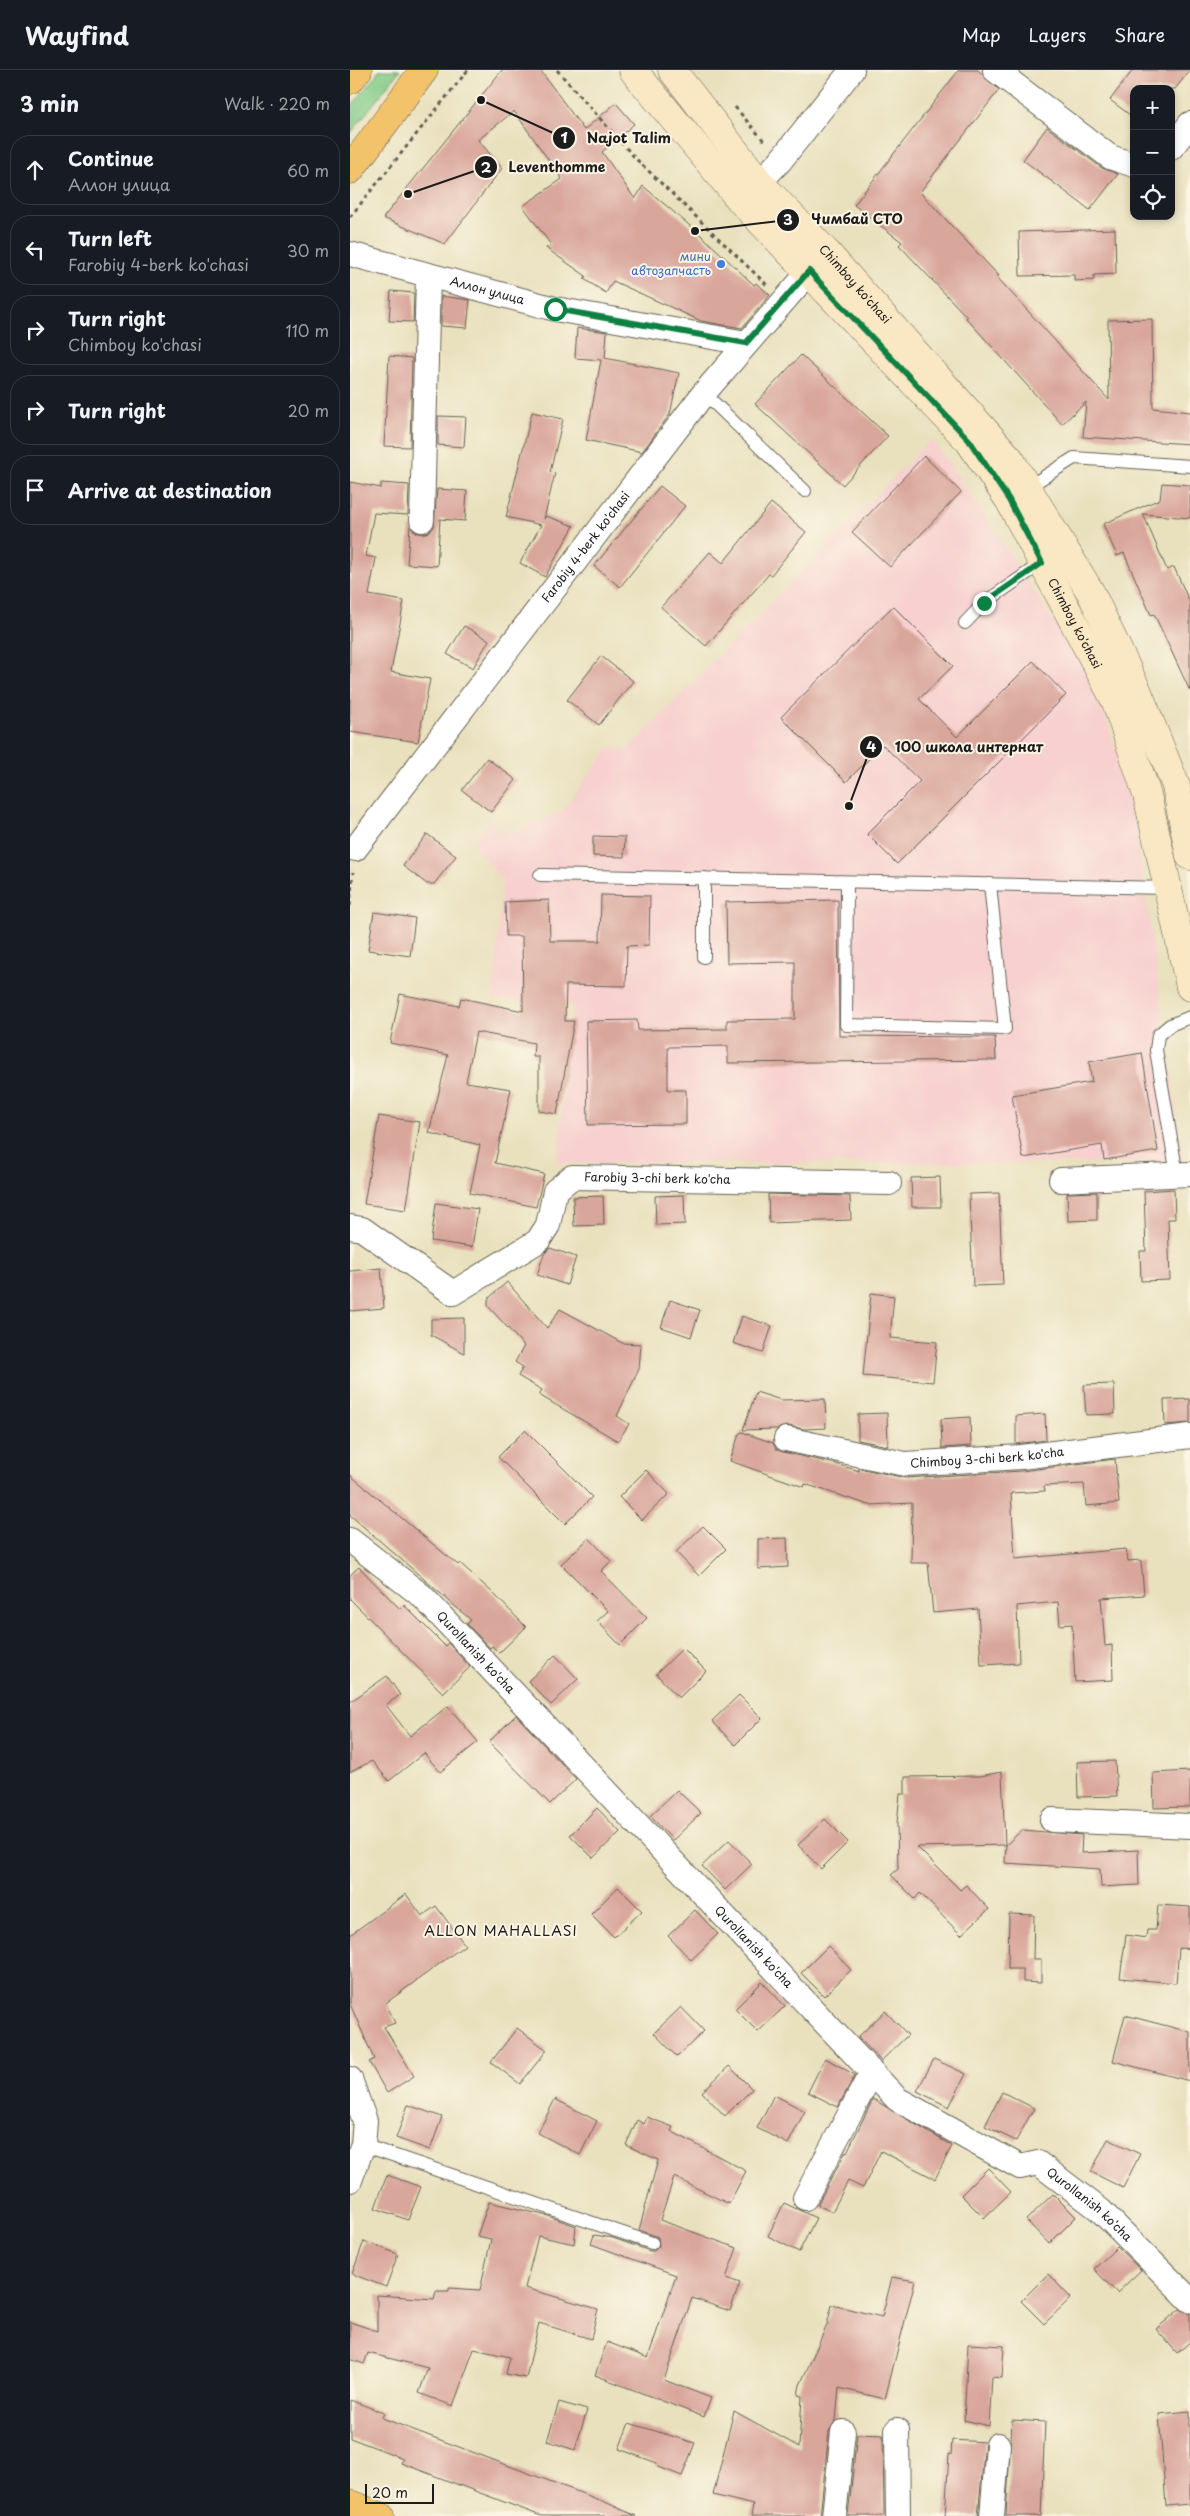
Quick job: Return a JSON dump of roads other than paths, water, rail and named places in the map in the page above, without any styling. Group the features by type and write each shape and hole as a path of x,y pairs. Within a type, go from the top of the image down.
{"main road":[{"path":"350,80 358,70"},
{"path":"350,170 424,70"},
{"name":"Chimboy ko'chasi","path":"633,70 818,262 969,440 1018,494 1090,592 1183,786 1190,856"},
{"name":"Chimboy ko'chasi","path":"672,70 750,192"},
{"name":"Chimboy ko'chasi","path":"1018,494 1042,563 1116,702 1147,795 1190,986"},
{"path":"350,2504 380,2516"}],"street":[{"path":"750,192 780,161 852,70"},
{"path":"996,70 1110,157 1130,164"},
{"path":"1175,143 1190,124"},
{"name":"Аллон улица","path":"350,254 555,309 746,343"},
{"name":"Farobiy 4-berk ko'chasi","path":"355,849 704,393 818,262"},
{"path":"422,520 428,276"},
{"path":"1147,795 1183,786"},
{"path":"1061,1180 1184,1174"},
{"name":"Farobiy 3-chi berk ko'cha","path":"350,1227 362,1229 453,1293 538,1241 548,1225 555,1191 572,1178 889,1183"},
{"name":"Chimboy 3-chi berk ko'cha","path":"786,1439 905,1464 1021,1457 1190,1436"},
{"name":"Qurollanish ko'cha","path":"350,1540 422,1596 897,2099 1020,2167 1038,2163 1100,2210 1190,2300"},
{"path":"1052,1820 1190,1826"},
{"path":"805,2198 872,2072"},
{"path":"350,2079 365,2121 363,2145 350,2180"},
{"path":"897,2430 898,2516"},
{"path":"834,2516 843,2432"},
{"path":"992,2516 998,2444"}],"lane":[{"path":"704,393 805,491"},
{"path":"1018,494 1074,458 1190,466"},
{"path":"965,623 984,603 1042,563"},
{"path":"540,875 1168,888"},
{"path":"704,878 704,957"},
{"path":"847,882 846,1025 1005,1029 990,884"},
{"path":"1184,1174 1156,1050 1158,1035 1170,1025 1190,1017"},
{"path":"363,2145 652,2243"}],"place":[{"name":"Najot Talim","path":"481,100"},
{"name":"Leventhomme","path":"408,194"},
{"name":"Чимбай СТО","path":"695,231"},
{"name":"мини автозапчасть","path":"721,264"},
{"name":"100 школа интернат","path":"849,806"}],"district":[{"name":"ALLON MAHALLASI","path":"501,1931"}]}
